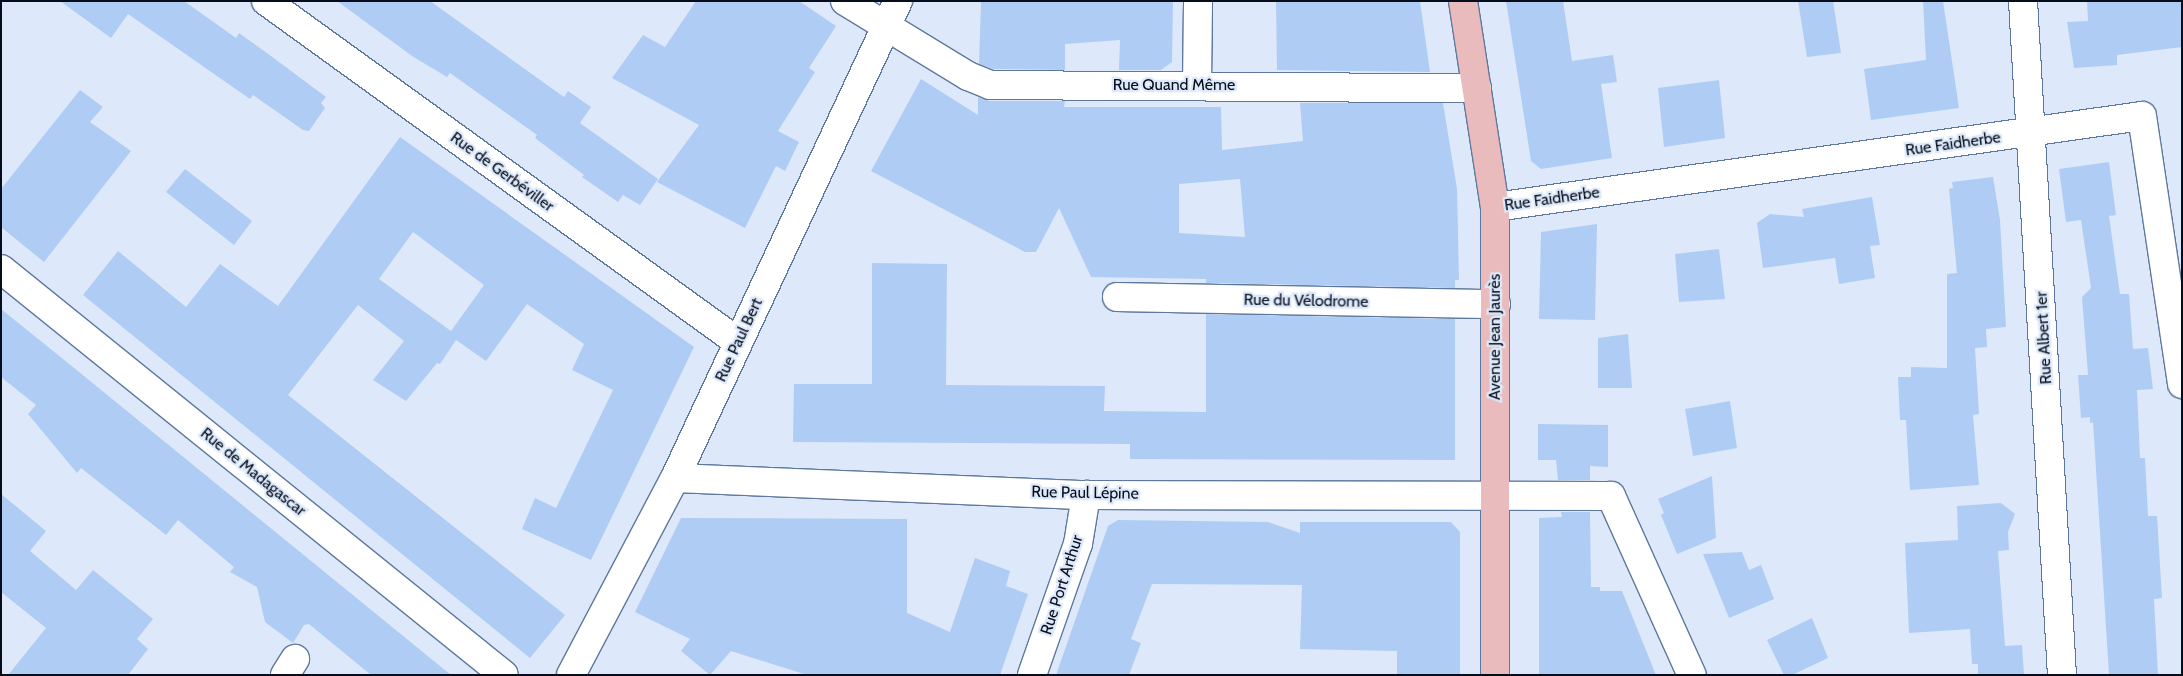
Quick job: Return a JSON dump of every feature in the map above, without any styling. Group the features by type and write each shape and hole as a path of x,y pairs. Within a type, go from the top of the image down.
{"main road":[{"name":"Avenue Jean Jaurès","path":"1464,1 1495,207 1496,675"}],"street":[{"name":"Rue de Gerbéviller","path":"266,1 738,342"},
{"name":"Rue Quand Même","path":"845,1 886,28 968,76 990,85 1477,88"},
{"name":"Rue Paul Bert","path":"571,675 675,478 898,1"},
{"path":"1197,85 1198,1"},
{"name":"Rue Albert 1er","path":"2023,1 2062,675"},
{"name":"Rue Faidherbe","path":"1495,207 2032,133 2142,116 2182,384"},
{"name":"Rue de Madagascar","path":"1,269 504,675"},
{"name":"Rue du Vélodrome","path":"1117,298 1496,304"},
{"name":"Rue Paul Lépine","path":"675,478 1086,494 1611,496 1692,675"},
{"name":"Rue Port Arthur","path":"1032,675 1078,544 1086,494"}],"building":[{"path":"60,1 184,1 236,38 239,33 326,97 321,103 325,108 309,131 303,130 253,95 250,99 128,14 111,38"},
{"path":"337,1 430,1 564,97 568,91 591,107 580,123 658,179 640,205 623,195 618,202 582,177 584,175 535,138 537,135 450,73 447,77 412,56"},
{"path":"696,1 799,1 836,26 809,68 815,72 778,131 799,142 785,171 776,166 745,228 657,182 699,125 612,78 643,35 665,47"},
{"path":"981,1 1173,1 1172,62 1161,70 1119,70 1120,40 1065,44 1065,70 993,69 979,64"},
{"path":"1276,1 1420,1 1430,72 1277,70"},
{"path":"1506,1 1563,1 1572,61 1613,55 1617,82 1601,84 1612,158 1541,169 1531,161"},
{"path":"1798,1 1833,1 1841,53 1807,57"},
{"path":"1923,1 1943,1 1959,108 1871,120 1864,69 1926,60"},
{"path":"2087,1 2182,1 2182,47 2117,55 2117,65 2074,68 2067,22 2088,21"},
{"path":"921,79 978,115 978,97 990,101 1065,101 1064,107 1221,107 1222,150 1303,141 1300,103 1443,103 1457,189 1459,280 1455,280 1455,288 1206,283 1206,279 1091,277 1059,208 1036,252 1025,252 871,171","holes":["1240,179 1245,237 1179,233 1179,184"]},
{"path":"1719,80 1725,138 1664,147 1658,88"},
{"path":"80,90 103,107 90,122 131,151 44,262 1,227 1,189"},
{"path":"400,137 694,347 591,560 522,529 535,498 556,508 613,390 572,370 584,344 527,304 486,361 456,340 440,364 437,363 406,401 373,380 404,341 358,305 288,395 565,615 530,658 83,295 118,251 186,307 220,264 278,306","holes":["413,232 484,285 451,331 379,279"]},
{"path":"2109,162 2116,215 2109,216 2120,294 2129,294 2133,349 2148,348 2153,389 2137,390 2140,458 2145,458 2148,516 2157,516 2162,598 2154,599 2158,675 2109,675 2093,422 2090,423 2090,417 2081,418 2078,375 2088,375 2082,297 2091,288 2081,220 2066,222 2059,169"},
{"path":"185,169 252,221 234,245 166,192"},
{"path":"1993,177 2000,220 2006,327 1986,329 1987,347 1975,348 1979,414 1973,415 1979,485 1910,490 1906,420 1900,420 1898,377 1911,377 1911,367 1947,368 1947,274 1957,273 1949,189 1953,188 1952,182"},
{"path":"1872,197 1880,245 1870,246 1875,278 1839,284 1835,258 1763,268 1757,223 1770,214 1804,217 1802,209"},
{"path":"1597,224 1595,320 1539,319 1541,232"},
{"path":"1719,249 1725,299 1679,302 1675,254"},
{"path":"872,263 947,264 946,385 1105,386 1104,411 1206,412 1206,314 1455,319 1455,460 1130,459 1130,444 793,442 794,384 872,384"},
{"path":"1,309 451,675 371,675 309,624 304,625 293,643 265,622 257,587 230,572 234,567 178,520 166,535 81,468 77,473 28,414 36,405 1,377"},
{"path":"1628,334 1632,388 1598,388 1598,338"},
{"path":"1730,401 1737,448 1693,456 1685,409"},
{"path":"1538,424 1608,425 1608,467 1590,466 1590,480 1558,480 1556,460 1538,460"},
{"path":"1712,476 1716,538 1677,554 1661,515 1664,513 1658,499"},
{"path":"1,494 46,531 30,551 76,590 93,570 153,619 137,639 148,649 128,675 8,675 46,628 1,592"},
{"path":"2001,503 2015,514 2008,532 2009,550 1998,551 2005,646 2022,645 2024,675 1978,675 1978,664 1972,664 1970,629 1909,633 1905,543 1958,540 1957,506"},
{"path":"1561,512 1590,512 1591,587 1600,587 1600,591 1622,591 1656,675 1539,675 1539,518 1562,517"},
{"path":"681,518 907,519 907,613 950,632 975,558 1010,571 1006,586 1028,594 1000,675 807,675 731,651 710,675 681,651 690,639 635,612"},
{"path":"1118,520 1268,522 1300,533 1300,522 1451,522 1460,532 1460,675 1397,675 1397,651 1300,649 1302,585 1152,584 1131,639 1141,643 1129,675 1056,675 1108,526"},
{"path":"1742,552 1749,570 1761,565 1774,599 1729,618 1703,554"},
{"path":"1812,618 1828,658 1792,675 1784,675 1767,640"}]}
